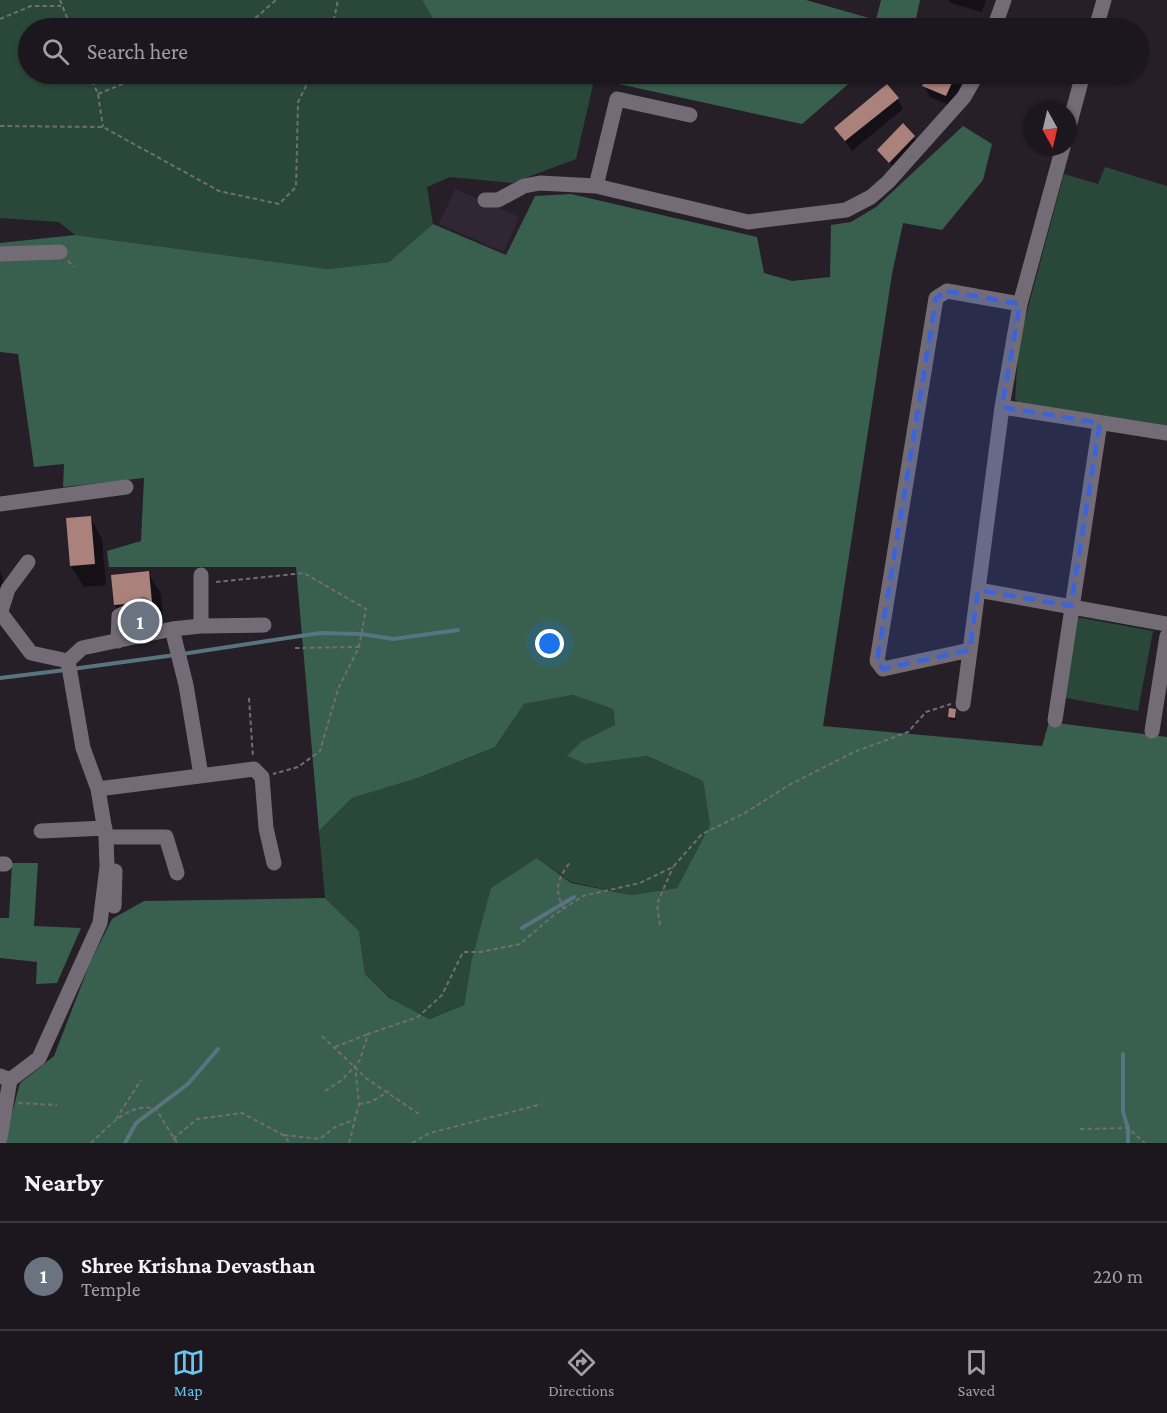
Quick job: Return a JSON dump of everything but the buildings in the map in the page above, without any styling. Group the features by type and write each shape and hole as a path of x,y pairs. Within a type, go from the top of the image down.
{"street":[{"path":"998,18 1004,0"},
{"path":"1099,18 1104,0"},
{"path":"485,200 498,200 524,186 540,183 596,186 748,222 846,210 871,197 888,182 964,97 971,84"},
{"path":"1076,102 1080,84"},
{"path":"596,186 617,99 690,115"},
{"path":"963,704 1002,407 1020,304 1061,156"},
{"path":"0,254 60,252"},
{"path":"970,650 883,669 877,662 936,298 947,291 1020,304"},
{"path":"1002,407 1167,433"},
{"path":"1055,720 1101,423"},
{"path":"0,504 126,487"},
{"path":"28,562 8,589 0,611 31,653 68,661"},
{"path":"201,579 201,626"},
{"path":"978,590 1167,624"},
{"path":"118,641 119,616 143,604"},
{"path":"68,661 82,648 172,629 201,626 264,626"},
{"path":"172,629 186,685 201,775"},
{"path":"1152,731 1167,636"},
{"path":"0,1138 7,1101 5,1078 39,1058 100,923 107,867 105,832 98,789 83,748 68,661"},
{"path":"98,789 201,775 258,773 274,863"},
{"path":"41,831 105,832 166,837 177,873"},
{"path":"107,867 116,872 114,906"}],"path":[{"path":"60,0 66,18"},
{"path":"255,18 276,0"},
{"path":"334,18 338,0"},
{"path":"0,19 31,6 61,6"},
{"path":"94,84 98,94 103,127"},
{"path":"98,94 122,84"},
{"path":"0,126 103,127 219,191 279,204 296,187 298,102 307,84"},
{"path":"201,579 304,573 366,609 358,647 338,688 320,751 298,767 258,773 249,699"},
{"path":"295,648 358,647"},
{"path":"660,924 657,904 673,867 702,834 745,813 789,785 854,752 908,732 926,712 946,705 963,704"},
{"path":"564,909 558,897 557,880 571,861"},
{"path":"335,1047 418,1017 442,995 464,952 481,952 520,944 583,896 640,883 673,867"},
{"path":"325,1091 342,1080 360,1060 368,1034"},
{"path":"322,1036 379,1088 388,1091 418,1114"},
{"path":"349,1143 358,1104 355,1066"},
{"path":"114,1122 122,1106 141,1080"},
{"path":"358,1104 371,1102 388,1091"},
{"path":"7,1101 32,1106 57,1106"},
{"path":"412,1143 430,1133 542,1104"},
{"path":"91,1143 125,1114 147,1106 156,1109 177,1143"},
{"path":"173,1138 197,1119 242,1113 284,1135 291,1143"},
{"path":"284,1135 320,1139 335,1127 356,1119"},
{"path":"1080,1129 1128,1128 1145,1143"}],"highlighted area":[{"path":"947,291 1020,304 1002,407 1100,423 1071,606 978,590 970,650 883,669 877,661 936,298"}],"shaded area":[{"path":"455,189 519,217 504,252 439,224"}],"green space":[{"path":"0,0 422,0 432,18 18,18 18,84 593,84 576,159 512,183 450,177 427,187 433,224 389,262 328,269 75,235 59,222 0,218"},
{"path":"422,0 806,0 869,18 432,18"},
{"path":"881,0 920,0 916,18 876,18"},
{"path":"619,84 848,84 802,124"},
{"path":"963,126 992,144 983,180 942,230 903,223 892,274 823,726 1042,746 1049,722 1167,737 1167,1143 4,1143 20,1083 54,1056 90,963 112,919 144,901 325,898 359,931 365,974 391,999 429,1019 464,1005 471,963 491,888 537,858 571,883 631,895 677,888 710,825 703,781 647,756 586,764 567,756 582,741 615,725 613,709 573,695 524,704 495,747 418,778 352,798 319,831 296,567 109,567 107,551 141,541 144,478 63,487 64,464 34,467 18,354 0,352 0,243 75,235 328,269 389,262 433,224 506,255 535,196 571,194 757,237 764,273 792,281 830,277 831,225 851,222 876,207"},
{"path":"1105,167 1167,186 1167,428 1021,406 1015,399 1019,341 1064,174 1098,184"},
{"path":"1076,617 1153,631 1138,711 1061,697"},
{"path":"573,695 613,709 615,726 582,741 586,764 647,756 703,781 710,825 677,888 631,895 571,882 537,858 471,963 464,1005 428,1019 360,1143 391,998 365,974 359,931 325,898 319,831 352,798 418,778 495,747 524,704"},
{"path":"12,863 38,863 34,926 81,928 57,983 36,984 37,962 0,958 0,918 9,918"}],"waterway":[{"path":"182,654 320,633 362,634 393,639 458,630"},
{"path":"72,669 175,655"},
{"path":"0,678 65,670"},
{"path":"522,928 574,897"},
{"path":"125,1143 136,1123 188,1084 218,1049"},
{"path":"1123,1054 1123,1112 1128,1128 1128,1143"}],"place":[{"name":"Shree Krishna Devasthan","path":"140,621"}]}
